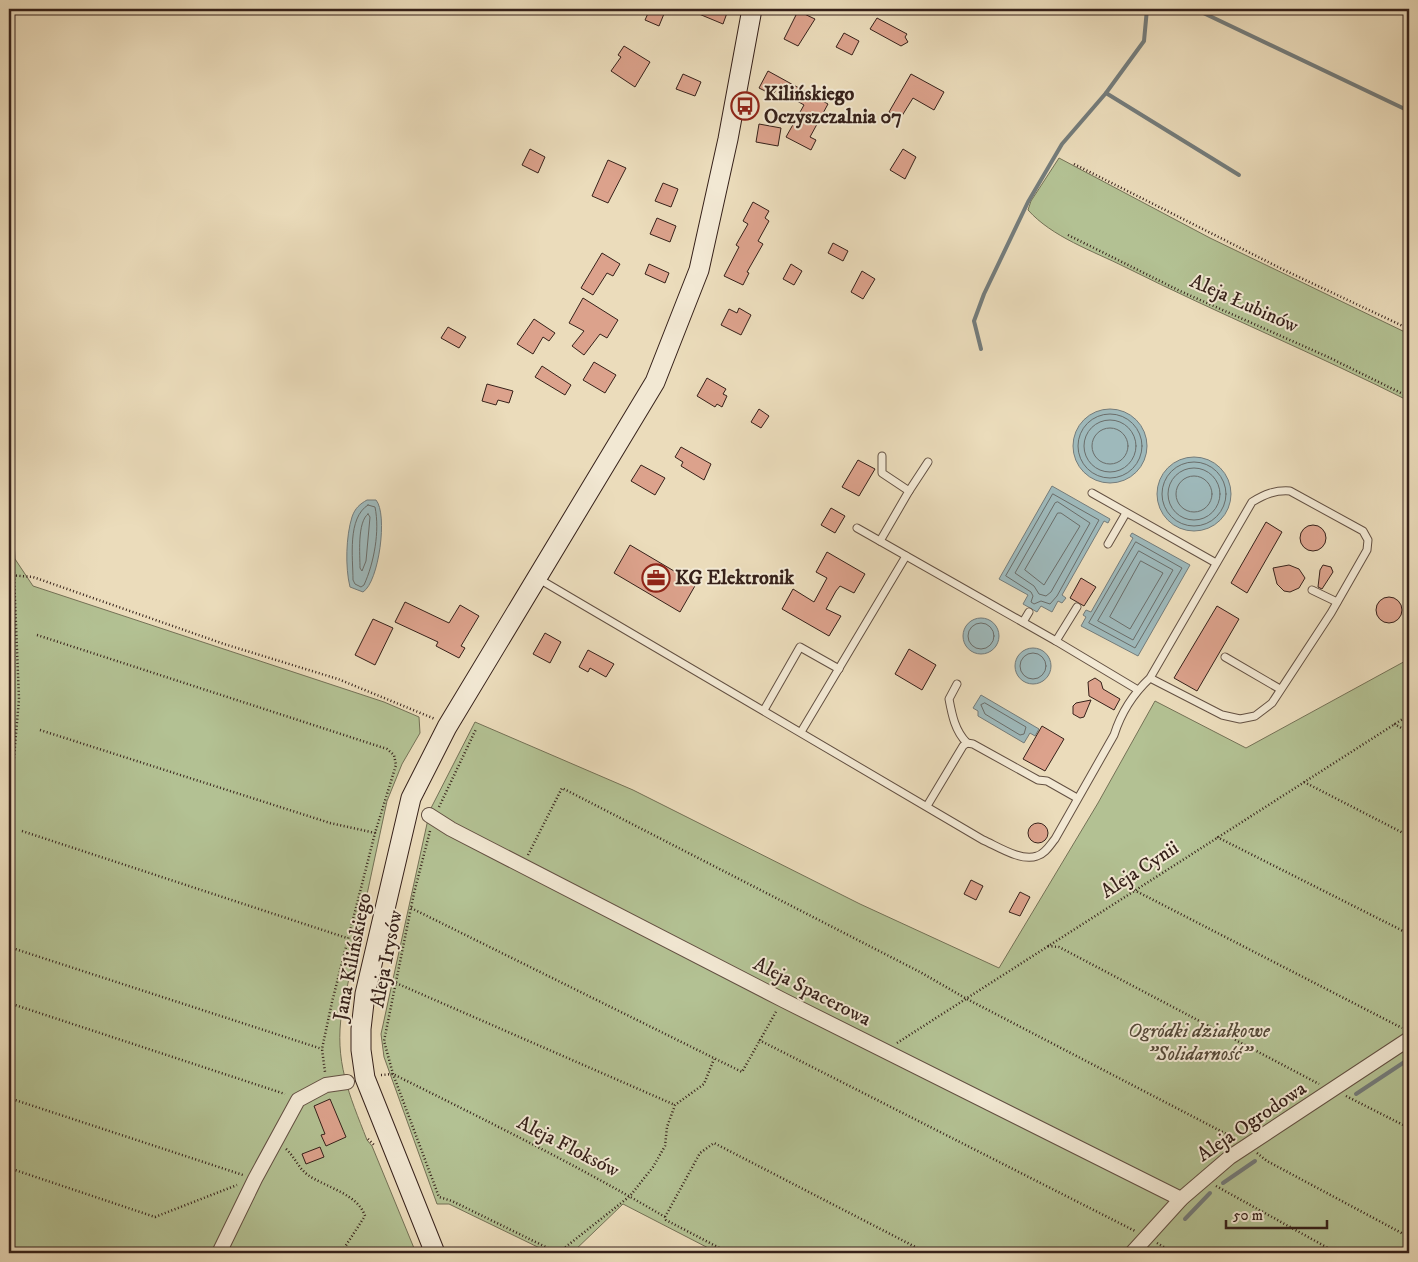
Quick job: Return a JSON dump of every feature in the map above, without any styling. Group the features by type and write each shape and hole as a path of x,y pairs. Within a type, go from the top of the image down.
{"street":[{"name":"Jana Kilińskiego","path":"435,1253 356,1080 365,994 408,810 424,769 447,727 655,382 699,270 728,139 752,9"},
{"name":"Aleja Spacerowa","path":"432,816 451,829 783,1000 1181,1199"},
{"name":"Aleja Ogrodowa","path":"1132,1253 1181,1199 1203,1179 1247,1145 1335,1090 1408,1035"},
{"path":"219,1253 255,1179 298,1100 326,1086 356,1080"}],"lane":[{"path":"882,456 882,473 909,491"},
{"path":"880,542 928,462"},
{"path":"536,577 983,840 1017,855 1036,857 1046,851 1055,839 1138,690 1150,678 1252,502 1265,494 1280,490 1290,492 1363,531 1368,540 1367,550 1338,602 1272,702 1255,716 1240,719 1222,715 1150,678"},
{"path":"1092,493 1216,564"},
{"path":"1108,544 1126,512"},
{"path":"858,528 1138,690"},
{"path":"801,732 906,556"},
{"path":"1312,590 1338,602"},
{"path":"1056,641 1077,607"},
{"path":"1023,622 1029,612"},
{"path":"764,710 800,647 839,669"},
{"path":"1225,657 1280,689"},
{"path":"957,684 949,698 952,717 960,737 967,743 973,744 1038,780 1047,781 1077,798"},
{"path":"928,806 963,746 967,743"},
{"path":"408,810 432,816"}],"path":[{"path":"1074,164 1273,265 1409,329"},
{"name":"Aleja Łubinów","path":"1068,235 1180,291 1328,357 1409,397"},
{"path":"9,453 19,699 9,816"},
{"path":"9,575 33,577 224,644 347,683 425,713 447,727"},
{"path":"36,635 387,749 394,755 396,765 375,833 347,938 322,1049 326,1086"},
{"name":"Aleja Cynii","path":"886,1050 964,998 1409,714"},
{"path":"1394,724 1409,732"},
{"name":"Aleja Irysów","path":"476,729 432,816 384,1041 391,1074 439,1197 452,1201 558,1253 630,1196"},
{"path":"40,730 330,823 375,833"},
{"path":"1304,782 1409,836"},
{"path":"523,866 562,788 920,972 964,998 1247,1145 1267,1161 1409,1237"},
{"path":"22,831 347,938"},
{"path":"1217,837 1409,934"},
{"path":"1134,890 1408,1035"},
{"path":"411,908 742,1072 783,1000"},
{"path":"1046,946 1059,947 1323,1086 1335,1090 1409,1128"},
{"path":"9,947 322,1049"},
{"path":"396,983 675,1105"},
{"path":"9,1003 298,1100"},
{"path":"759,1040 1147,1237 1174,1253"},
{"path":"630,1196 665,1146 667,1127 675,1105 704,1084 714,1059"},
{"name":"Aleja Floksów","path":"391,1074 630,1196 665,1217 666,1220 729,1253"},
{"path":"9,1098 255,1179"},
{"path":"276,1142 291,1154 297,1166 310,1176 347,1196 363,1211 365,1216 341,1253"},
{"path":"665,1217 700,1153 714,1143 927,1253"},
{"path":"9,1168 155,1217 255,1179"},
{"path":"1203,1179 1337,1253"}],"green space":[{"path":"1059,158 1210,238 1409,334 1409,401 1087,249 1049,228 1028,210 1031,201"},
{"path":"9,440 15,559 33,586 384,702 419,717 420,733 402,764 387,801 342,1011 340,1029 342,1062 354,1107 416,1253 9,1253"},
{"name":"Ogródki działkowe \"Solidarność\"","path":"1409,659 1409,1253 718,1253 623,1204 572,1253 550,1253 449,1204 437,1204 384,1057 381,1034 430,810 475,722 633,790 860,904 999,968 1098,803 1155,701 1246,748"}],"water":[{"path":"1110,409 1131,415 1141,425 1147,446 1141,467 1131,477 1110,483 1089,477 1079,467 1073,446 1079,425 1089,415"},
{"path":"1194,457 1215,463 1225,473 1231,494 1225,515 1215,525 1194,531 1173,525 1163,515 1157,494 1163,473 1173,463"},
{"path":"1052,486 1110,519 1108,523 1104,521 1062,595 1066,598 1062,603 1058,601 1052,612 1041,606 1037,612 1023,604 1028,595 999,579"},
{"path":"367,500 376,500 380,508 381,533 377,562 369,586 363,592 350,587 347,570 347,552 348,533 353,514"},
{"path":"1132,533 1190,565 1138,656 1081,626 1086,617 1083,615 1086,610 1091,612 1133,538 1130,536"},
{"path":"981,618 988,619 994,623 998,629 998,643 994,649 988,653 981,654 974,653 968,649 964,643 963,636 964,629 968,623 974,619"},
{"path":"1033,648 1040,649 1046,653 1050,659 1050,673 1046,679 1040,683 1033,684 1026,683 1020,679 1016,673 1015,666 1016,659 1020,653 1026,649"},
{"path":"981,695 1039,729 1035,736 1030,733 1024,743 978,716 978,711 973,708"}],"building":[{"path":"650,9 666,9 659,26 645,20"},
{"path":"687,9 716,9 727,13 723,24"},
{"path":"798,11 815,19 798,46 784,39"},
{"path":"877,18 907,34 905,37 908,42 901,46 870,29"},
{"path":"844,33 859,41 852,55 836,47"},
{"path":"624,46 650,62 635,87 611,71 621,57 618,55"},
{"path":"768,71 828,104 810,137 816,140 811,150 786,137 804,105 797,101 799,99 777,88 773,95 759,88"},
{"path":"683,74 701,82 695,96 676,89"},
{"path":"911,74 944,92 934,110 913,98 900,119 889,112"},
{"path":"759,124 781,128 778,146 756,142"},
{"path":"530,149 545,157 538,173 522,165"},
{"path":"903,149 916,157 905,179 890,170"},
{"path":"608,160 626,168 608,203 592,196"},
{"path":"663,183 678,189 671,207 655,201"},
{"path":"753,202 769,211 765,218 769,221 758,241 763,244 747,272 749,273 743,285 724,276 739,247 736,245 748,224 743,221"},
{"path":"657,218 676,226 670,242 650,234"},
{"path":"833,243 848,251 843,261 828,253"},
{"path":"602,253 620,264 613,276 607,273 593,295 581,288"},
{"path":"649,264 669,273 665,283 645,274"},
{"path":"791,264 802,271 794,285 783,279"},
{"path":"862,271 875,279 863,299 851,292"},
{"path":"583,298 618,320 607,338 600,334 584,355 572,346 584,331 569,323"},
{"path":"739,308 751,315 741,335 721,325 729,309 737,313"},
{"path":"534,319 555,333 549,341 543,337 533,354 517,344"},
{"path":"448,327 466,337 459,348 441,338"},
{"path":"594,362 616,375 605,393 583,380"},
{"path":"542,366 571,385 565,395 535,377"},
{"path":"707,378 726,389 723,394 727,396 722,407 717,404 715,407 697,396"},
{"path":"487,384 513,391 509,403 498,400 496,405 482,401"},
{"path":"759,409 769,416 761,428 751,422"},
{"path":"681,447 711,464 704,480 681,466 683,462 675,457"},
{"path":"858,460 875,469 859,496 842,487"},
{"path":"641,465 665,478 655,495 631,481"},
{"path":"831,508 845,516 835,533 821,525"},
{"path":"1266,522 1282,532 1247,593 1231,583"},
{"path":"1313,525 1323,528 1326,538 1323,548 1313,551 1303,548 1300,538 1303,528"},
{"name":"KG Elektronik","path":"630,545 696,584 680,612 614,573"},
{"path":"827,552 865,574 854,593 840,586 836,591 826,609 841,616 829,636 782,609 793,589 814,602 827,578 816,572"},
{"path":"1289,565 1299,569 1305,578 1299,588 1290,592 1284,591 1277,584 1273,568"},
{"path":"1323,565 1331,567 1333,572 1322,589 1318,587 1320,570"},
{"path":"1081,578 1096,587 1084,606 1070,598"},
{"path":"1389,597 1398,601 1402,610 1398,619 1389,623 1380,619 1376,610 1380,601"},
{"path":"405,602 449,623 460,605 479,616 461,646 465,648 459,658 436,646 438,642 395,622"},
{"path":"1217,606 1239,619 1197,691 1174,678"},
{"path":"373,619 393,628 375,665 355,655"},
{"path":"545,633 561,642 550,663 533,654"},
{"path":"909,649 936,665 922,690 895,674"},
{"path":"588,650 614,664 606,677 590,668 588,672 579,667"},
{"path":"1095,678 1101,682 1103,689 1120,699 1114,710 1089,696 1088,682"},
{"path":"1091,700 1084,717 1080,718 1073,714 1073,706 1076,703"},
{"path":"1042,726 1064,739 1045,771 1023,759"},
{"path":"1038,823 1045,826 1048,833 1045,840 1038,843 1031,840 1028,833 1031,826"},
{"path":"971,880 983,886 976,900 964,894"},
{"path":"1020,892 1030,897 1020,916 1009,912"},
{"path":"330,1099 346,1137 326,1146 321,1135 325,1134 314,1106"},
{"path":"320,1147 324,1157 306,1164 302,1154"}],"waterway":[{"path":"981,349 974,321 984,294 1028,202 1062,144 1106,93 1144,41 1147,9"},
{"path":"1195,9 1409,111"},
{"path":"1106,93 1239,175"},
{"path":"1356,1094 1409,1059"},
{"path":"1223,1183 1255,1161"},
{"path":"1185,1219 1210,1193"}],"place":[{"name":"Kilińskiego Oczyszczalnia 07","path":"745,106"},
{"name":"KG Elektronik","path":"656,578"}]}
